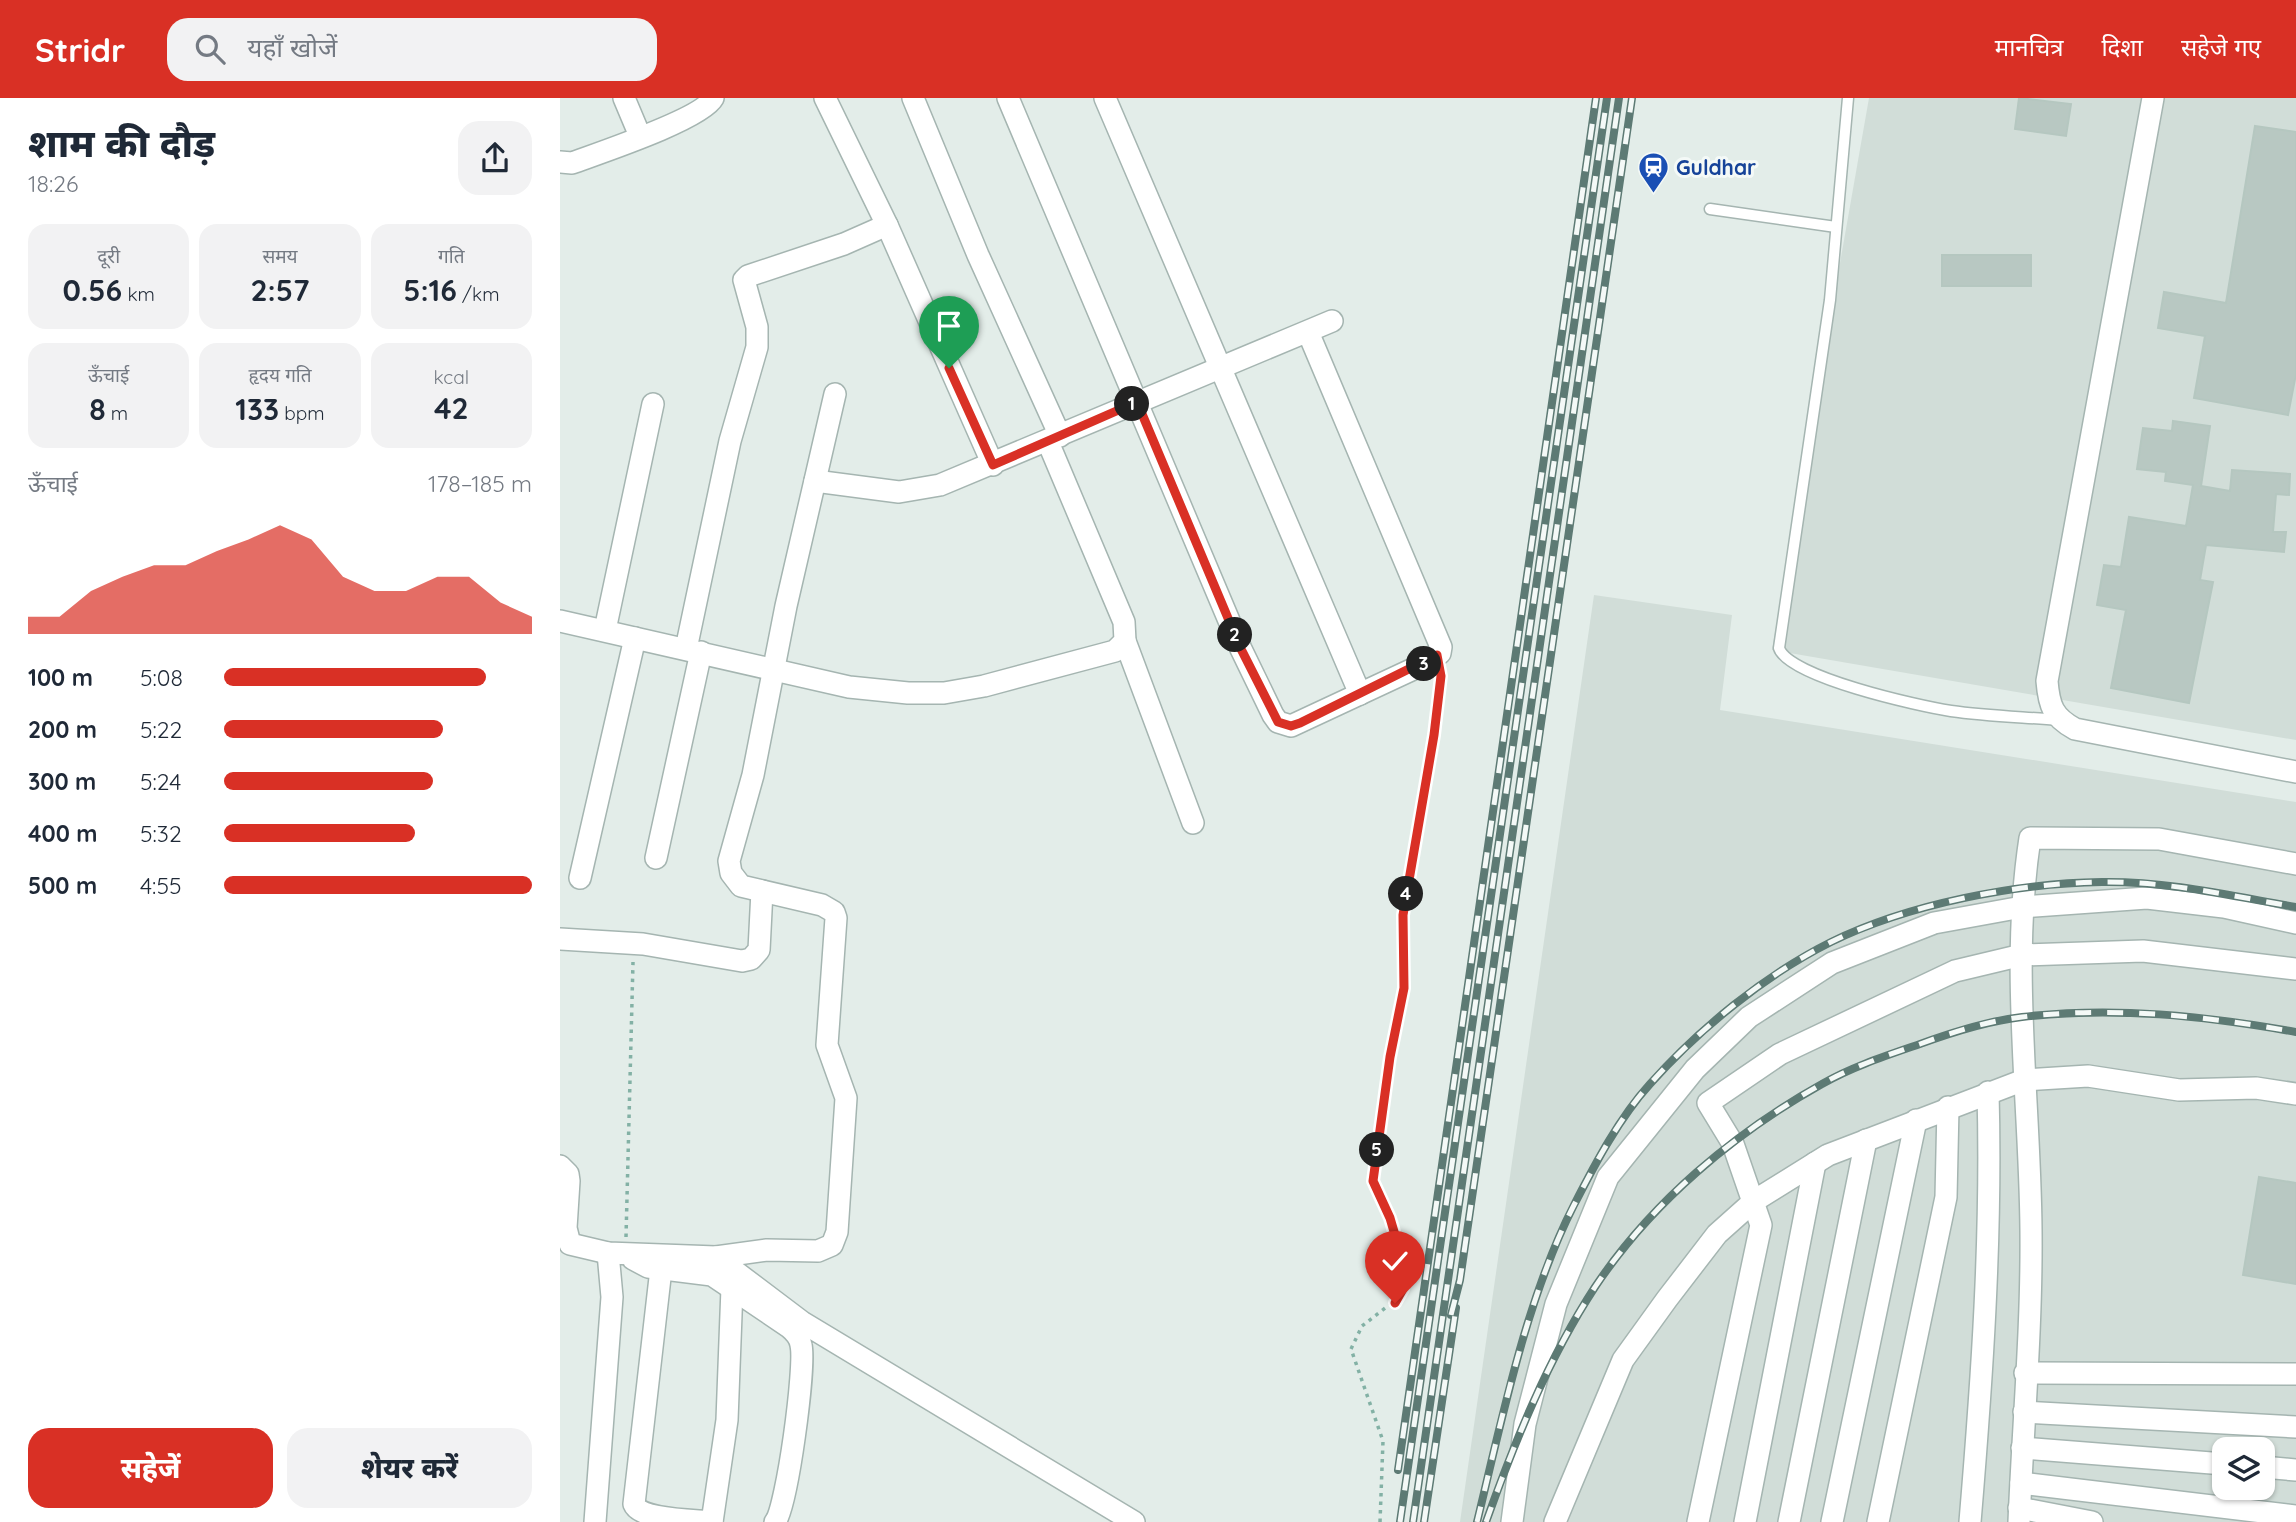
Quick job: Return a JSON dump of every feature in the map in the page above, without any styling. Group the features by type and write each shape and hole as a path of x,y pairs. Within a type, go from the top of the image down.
{"street":[{"path":"625,98 640,136"},
{"path":"560,162 572,163 640,136 706,108 713,98"},
{"path":"825,98 887,225 993,465"},
{"path":"913,98 1054,439 1124,622 1125,641 1194,823"},
{"path":"1008,98 1241,649 1278,722 1291,726 1437,655 1441,648 1308,331"},
{"path":"1105,98 1222,366 1360,694"},
{"path":"2153,98 2047,681 2049,704 2058,720 2075,729 2296,772"},
{"path":"656,858 730,441 757,347 757,327 744,280 752,274 852,241 887,225"},
{"path":"815,481 880,491 920,491 993,465 1332,321"},
{"path":"560,1166 568,1174 569,1181 567,1237 576,1247 617,1253 716,1257 766,1250 818,1251 832,1245 837,1232 846,1098 827,1045 836,918 830,908 822,905 741,886 731,873 729,861 752,775 835,394"},
{"path":"605,630 653,404"},
{"path":"560,621 849,687 944,693 996,683 1115,651 1125,641"},
{"path":"580,878 635,638"},
{"path":"2092,1522 2019,1515 2031,1231 2022,955 2022,907 2030,838 2159,839 2296,864"},
{"path":"560,939 634,943 742,961 751,959 758,950 762,891"},
{"path":"1512,1522 1525,1424 1556,1304 1608,1177 1695,1069 1749,1017 1832,963 1934,923 2022,907 2147,898 2224,907 2296,923"},
{"path":"1698,1522 1761,1225 1733,1144 1708,1102 1780,1054 1955,971 2022,955 2143,951 2296,969"},
{"path":"1555,1522 1623,1360 1717,1234 1754,1201 1815,1163 1948,1107 2024,1080 2088,1076 2179,1090 2256,1088 2296,1094"},
{"path":"1970,1522 1981,1392 1990,1166 1988,1092"},
{"path":"1878,1522 1946,1197 1948,1107"},
{"path":"1832,1522 1916,1120"},
{"path":"1789,1522 1866,1140"},
{"path":"1745,1522 1815,1163"},
{"path":"617,1253 648,1267 705,1273 789,1327 802,1344 798,1401 784,1505 775,1522"},
{"path":"595,1522 617,1253"},
{"path":"716,1257 802,1322 1134,1522"},
{"path":"661,1269 634,1504 645,1518 712,1522 727,1420 732,1288"},
{"path":"2025,1373 2296,1374"},
{"path":"2024,1412 2296,1427"},
{"path":"2022,1448 2212,1463"},
{"path":"2275,1468 2296,1470"},
{"path":"2021,1483 2296,1516"}],"lane":[{"path":"1848,98 1830,300 1779,648 1781,655 1791,664 1826,679 1906,702 1950,711 2058,720"},
{"path":"1710,209 1836,227"}],"path":[{"path":"1380,1522 1383,1441 1351,1349 1362,1326 1402,1295 1400,1252 1390,1218 1373,1181 1390,1057 1404,988 1403,915 1434,735 1441,676 1437,655"},
{"path":"617,1253 634,943"}],"shaded area":[{"path":"1869,98 2296,98 2296,740 1772,650"},
{"path":"1594,595 1732,615 1720,710 2296,802 2296,1522 1460,1522"}],"building":[{"path":"2019,98 2071,104 2066,136 2015,129"},
{"path":"2255,126 2296,132 2296,374 2288,415 2194,398 2205,336 2158,328 2164,292 2226,303"},
{"path":"1942,255 2031,255 2031,286 1942,286"},
{"path":"2173,421 2210,426 2201,486 2230,491 2232,470 2290,474 2289,495 2276,494 2273,532 2286,532 2284,552 2206,545 2200,580 2213,582 2189,703 2111,688 2126,610 2097,605 2104,565 2121,567 2129,517 2186,526 2193,485 2165,481 2166,472 2137,469 2143,428 2172,431"},
{"path":"2259,1177 2296,1183 2296,1284 2243,1275"}],"railway":[{"path":"1398,1470 1596,98"},
{"path":"1400,1522 1607,98"},
{"path":"1413,1522 1619,98"},
{"path":"1451,1315 1460,1280 1632,98"},
{"path":"1477,1522 1529,1319 1557,1241 1582,1189 1618,1126 1639,1097 1669,1063 1734,1005 1806,955 1861,929 1928,907 1999,891 2069,883 2126,882 2199,890 2296,907"},
{"path":"1486,1522 1521,1431 1562,1343 1617,1256 1696,1172 1789,1103 1833,1078 1870,1062 1958,1031 2009,1019 2091,1012 2159,1014 2296,1032"},
{"path":"1424,1522 1456,1308"}],"place":[{"name":"Guldhar","path":"1653,194"}],"route":[{"path":"949,368 993,465 1137,402 1241,649 1278,722 1291,726 1300,723 1424,664 1437,655 1441,676 1434,735 1403,915 1404,988 1390,1057 1373,1181 1390,1218 1400,1252 1403,1289 1402,1295 1395,1303"}]}
